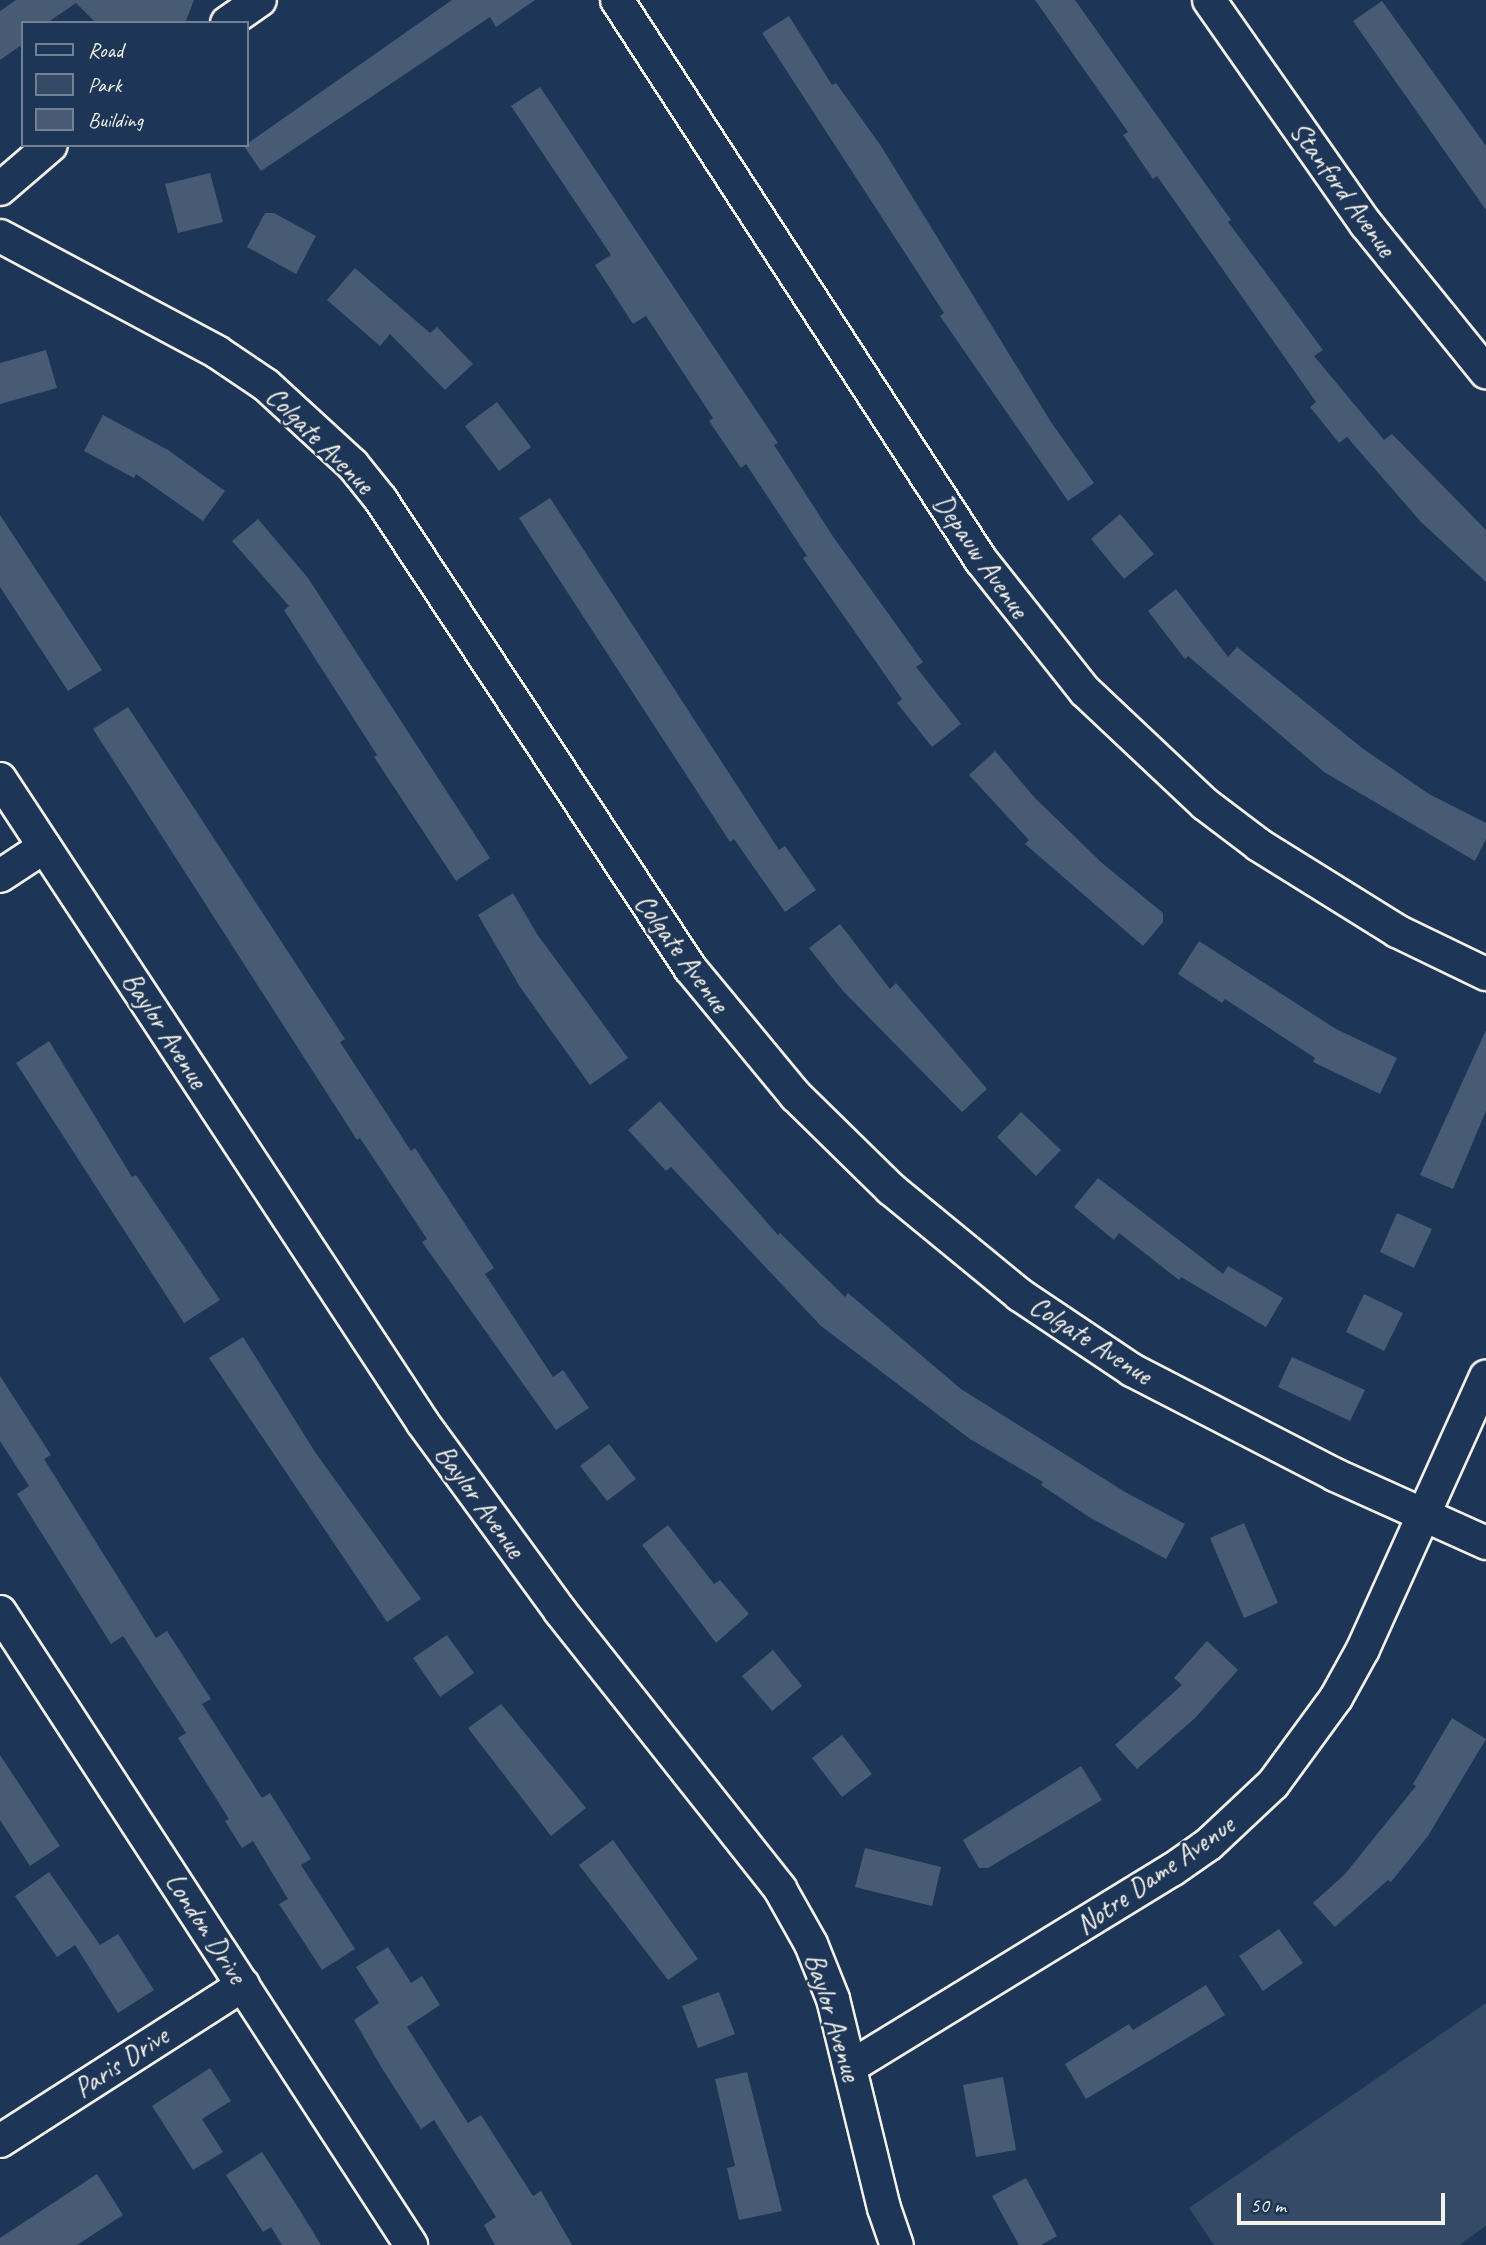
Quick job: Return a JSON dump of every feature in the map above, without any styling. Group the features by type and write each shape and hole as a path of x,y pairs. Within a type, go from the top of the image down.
{"street":[{"path":"230,21 260,0"},
{"name":"Depauw Avenue","path":"617,0 981,560 1085,691 1195,795 1259,845 1397,931 1486,974"},
{"name":"Stanford Avenue","path":"1209,0 1366,224 1486,372"},
{"path":"0,189 49,147"},
{"name":"Colgate Avenue","path":"0,236 216,352 266,385 353,465 381,500 690,968 796,1096 891,1189 1020,1295 1132,1370 1278,1447 1486,1543"},
{"name":"Baylor Avenue","path":"0,779 423,1423 560,1611 780,1889 811,1944 833,1998 897,2245"},
{"path":"0,876 44,847"},
{"name":"Notre Dame Avenue","path":"850,2067 1172,1870 1250,1809 1298,1755 1336,1698 1486,1376"},
{"name":"London Drive","path":"3,1622 411,2245"},
{"name":"Paris Drive","path":"0,2141 243,1985"}],"green space":[{"path":"1486,2003 1486,2226 1459,2245 1214,2245 1189,2208"}],"building":[{"path":"16,0 194,0 186,21 94,21 76,3 50,21 21,21 21,45 0,60 0,11"},
{"path":"452,0 535,0 496,27 490,17 261,171 245,147 248,147 248,143"},
{"path":"1035,0 1075,0 1231,220 1228,222 1323,350 1314,356 1384,440 1392,434 1486,530 1486,582 1421,522 1347,437 1339,443 1310,407 1316,402 1157,176 1153,179 1123,135 1128,132"},
{"path":"1382,1 1486,146 1486,210 1353,21"},
{"path":"789,16 832,85 836,83 881,146 1051,422 1094,483 1068,501 940,316 944,313 762,33"},
{"path":"540,87 778,443 774,445 834,538 923,662 916,667 961,724 932,747 897,703 902,699 803,558 807,556 746,464 741,468 709,421 713,418 646,316 633,324 595,265 611,255 511,106"},
{"path":"210,173 223,222 178,233 165,184"},
{"path":"265,213 274,213 316,236 296,274 247,247"},
{"path":"355,268 430,333 437,327 473,364 445,390 390,334 380,346 327,300"},
{"path":"46,350 57,388 0,404 0,363"},
{"path":"497,402 531,447 499,471 465,426"},
{"path":"103,415 168,450 225,491 203,521 136,474 134,478 84,451"},
{"path":"550,498 779,850 785,846 816,890 785,912 734,839 730,842 519,518"},
{"path":"1120,514 1154,554 1124,579 1091,539"},
{"path":"0,515 102,670 68,691 0,587"},
{"path":"258,519 308,578 490,858 456,881 374,757 377,755 284,610 289,606 232,541"},
{"path":"1176,589 1228,657 1237,647 1362,748 1429,794 1486,823 1486,839 1475,861 1324,772 1188,656 1185,659 1148,611"},
{"path":"128,707 345,1039 340,1042 411,1151 415,1148 494,1268 485,1274 553,1377 563,1370 589,1408 556,1430 422,1242 427,1239 360,1138 357,1140 93,729"},
{"path":"995,751 1035,798 1102,863 1163,913 1163,922 1143,946 1025,844 1029,840 969,775"},
{"path":"513,893 537,934 628,1058 590,1085 520,987 478,915"},
{"path":"840,924 890,989 896,983 987,1089 962,1112 843,991 809,948"},
{"path":"1199,941 1336,1029 1397,1058 1380,1094 1313,1062 1315,1058 1225,999 1222,1003 1178,974"},
{"path":"1486,1030 1486,1111 1453,1189 1420,1175"},
{"path":"49,1041 132,1177 136,1175 220,1300 184,1323 16,1063"},
{"path":"660,1101 778,1235 780,1233 845,1297 848,1293 961,1389 1125,1492 1185,1524 1166,1559 1089,1517 1041,1485 1043,1482 970,1439 821,1326 671,1167 666,1171 628,1130"},
{"path":"1021,1112 1061,1150 1036,1176 997,1137"},
{"path":"1098,1178 1223,1274 1228,1266 1283,1298 1266,1327 1181,1277 1179,1280 1119,1233 1114,1240 1074,1207"},
{"path":"1397,1213 1432,1229 1414,1268 1380,1252"},
{"path":"1364,1294 1403,1313 1384,1351 1346,1332"},
{"path":"243,1337 315,1452 421,1599 387,1622 209,1358"},
{"path":"1292,1357 1365,1390 1350,1421 1278,1387"},
{"path":"0,1376 51,1455 44,1459 156,1638 167,1631 211,1699 202,1704 262,1798 270,1793 311,1859 301,1865 355,1949 322,1970 279,1904 288,1899 253,1841 242,1848 225,1821 229,1819 178,1738 186,1733 123,1636 111,1644 17,1494 29,1486 0,1441"},
{"path":"609,1444 636,1479 607,1501 580,1466"},
{"path":"1244,1523 1278,1603 1244,1618 1210,1538"},
{"path":"668,1525 714,1584 720,1580 749,1614 716,1643 642,1545"},
{"path":"447,1635 474,1673 440,1697 413,1658"},
{"path":"1207,1641 1238,1670 1195,1718 1137,1769 1115,1745 1182,1685 1174,1678"},
{"path":"773,1650 802,1686 772,1711 742,1676"},
{"path":"501,1704 586,1808 551,1836 468,1728"},
{"path":"1452,1718 1486,1739 1428,1836 1391,1882 1388,1880 1335,1927 1313,1903 1345,1874 1416,1786 1413,1784"},
{"path":"842,1735 872,1774 842,1797 812,1758"},
{"path":"0,1755 60,1846 30,1866 0,1820"},
{"path":"1081,1766 1102,1800 988,1868 979,1868 963,1840"},
{"path":"613,1840 698,1959 668,1980 579,1865"},
{"path":"865,1848 941,1867 932,1906 855,1887"},
{"path":"49,1872 100,1945 118,1934 154,1990 118,2013 75,1945 57,1957 15,1896"},
{"path":"1279,1929 1303,1963 1263,1991 1239,1956"},
{"path":"388,1947 411,1983 422,1976 440,2005 407,2027 468,2123 481,2115 533,2196 541,2191 572,2245 495,2245 484,2225 496,2217 434,2120 421,2129 383,2070 354,2020 379,2003 356,1967"},
{"path":"1206,1985 1225,2015 1086,2099 1065,2064 1129,2024 1133,2030"},
{"path":"719,1992 735,2034 698,2048 682,2006"},
{"path":"210,2068 231,2101 202,2119 223,2152 193,2170 152,2106"},
{"path":"747,2072 782,2211 739,2220 727,2168 735,2166 715,2079"},
{"path":"1003,2077 1016,2150 976,2157 963,2085"},
{"path":"262,2152 321,2245 282,2245 271,2227 263,2232 226,2175"},
{"path":"97,2174 123,2215 77,2245 0,2245 0,2238"},
{"path":"1026,2178 1057,2236 1041,2245 1019,2245 992,2196"}]}
